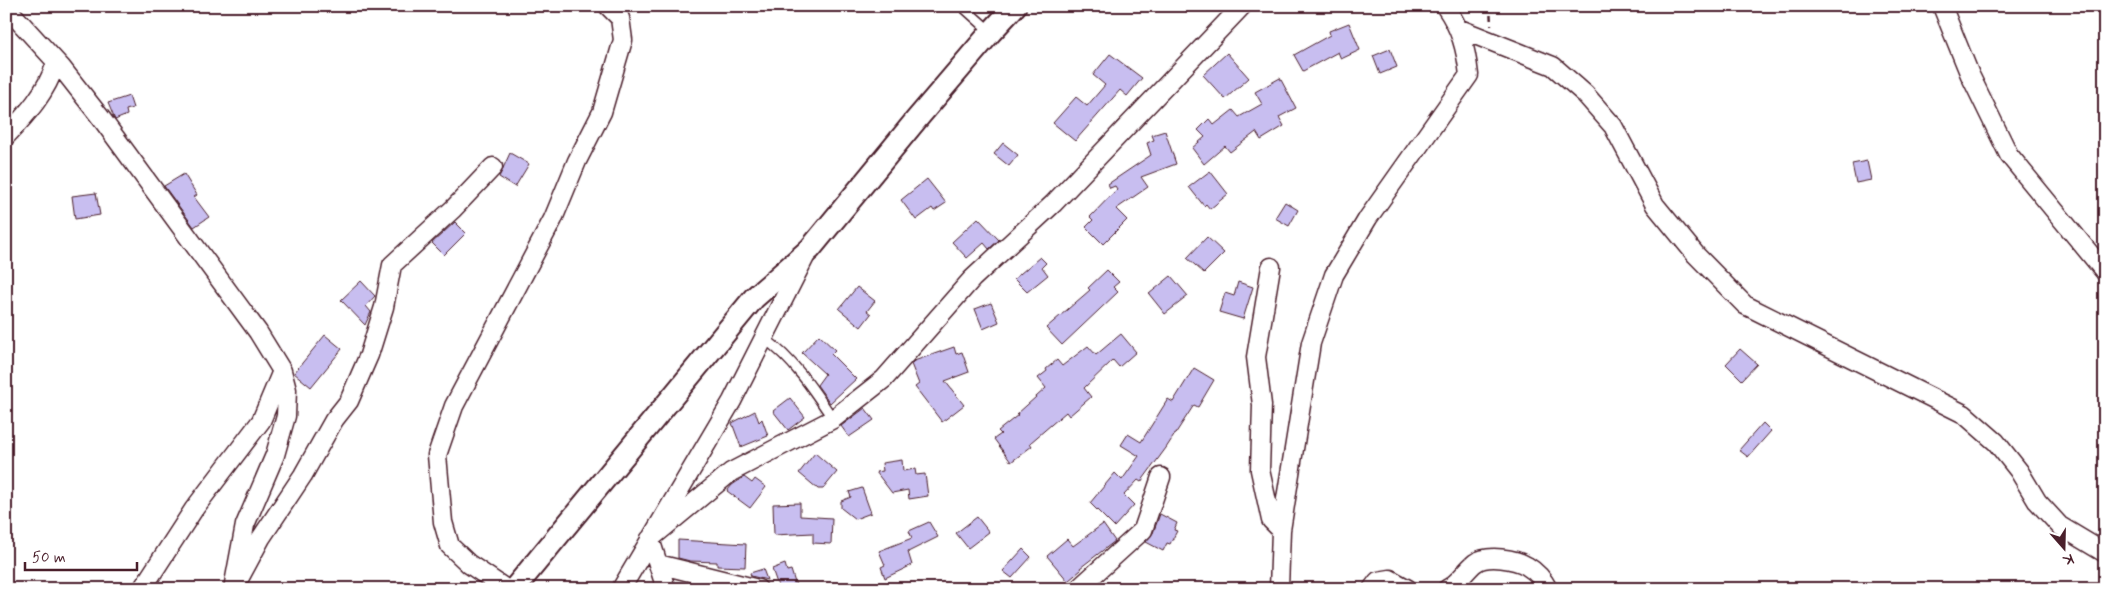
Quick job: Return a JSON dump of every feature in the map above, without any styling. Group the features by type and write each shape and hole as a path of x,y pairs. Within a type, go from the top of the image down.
{"street":[{"path":"506,589 469,564 450,546 443,522 437,455 454,406 553,219 577,161 602,112 623,40 620,18 608,6"},
{"path":"514,589 754,298 810,248 991,32 1015,6"},
{"path":"650,539 731,472 833,419 884,379 972,279 1053,204 1242,6"},
{"path":"1279,589 1281,530 1311,343 1334,275 1368,218 1469,75 1460,29 1445,6"},
{"path":"1942,6 1970,75 2009,155 2105,272"},
{"path":"6,7 56,62 101,118 252,324 282,371 287,390 286,416 275,455 245,525 234,587"},
{"path":"1460,29 1553,66 1585,94 1614,126 1655,205 1696,255 1744,305 1964,414 1996,442 2019,471 2037,500 2060,526 2105,552"},
{"path":"6,136 37,102 50,83 56,62"},
{"path":"234,587 246,570 261,538 303,475 334,420 349,401 369,355 384,307 392,265 453,209 493,167"},
{"path":"621,589 732,401 810,248"},
{"path":"1271,267 1256,357 1262,405 1260,470 1271,520 1281,530"},
{"path":"142,589 194,509 261,421 282,371"},
{"path":"1078,589 1143,530 1161,478"},
{"path":"650,539 666,589"},
{"path":"1447,589 1454,585 1477,561 1497,558 1526,565 1542,577 1548,589"},
{"path":"658,564 758,589"},
{"path":"1372,589 1378,582 1390,579 1408,589"}],"lane":[{"path":"962,6 991,32"},
{"path":"764,338 779,349 806,378 833,419"}],"building":[{"path":"1349,23 1360,50 1341,59 1338,52 1303,71 1294,55 1330,35 1329,31"},
{"path":"1390,49 1397,67 1380,74 1373,56"},
{"path":"1227,53 1249,78 1225,99 1203,75"},
{"path":"1110,54 1142,78 1127,96 1120,90 1075,141 1053,123 1076,97 1087,106 1105,85 1093,75"},
{"path":"1280,78 1296,108 1279,117 1284,126 1261,140 1256,132 1230,152 1225,146 1204,164 1192,148 1205,137 1198,130 1209,119 1214,125 1233,110 1239,117 1262,104 1255,92"},
{"path":"129,96 133,108 126,110 127,115 115,120 108,103"},
{"path":"1165,131 1176,164 1141,177 1148,187 1116,209 1127,220 1103,244 1086,227 1093,220 1090,217 1117,189 1115,186 1110,188 1108,184 1151,155 1147,143 1154,140 1152,135"},
{"path":"1003,143 1018,155 1009,166 994,154"},
{"path":"510,153 529,164 515,187 499,177"},
{"path":"1867,161 1871,180 1856,183 1852,164"},
{"path":"1210,171 1228,194 1210,209 1206,204 1204,206 1189,187"},
{"path":"184,174 197,195 194,197 209,217 194,227 164,186"},
{"path":"927,179 946,203 934,211 932,208 916,220 901,200"},
{"path":"96,193 100,215 75,219 72,196"},
{"path":"1285,202 1298,210 1289,226 1275,218"},
{"path":"978,218 999,240 989,249 984,243 967,258 952,242"},
{"path":"455,222 466,233 444,255 432,243"},
{"path":"1207,237 1224,253 1204,273 1187,258"},
{"path":"1040,257 1046,263 1042,267 1048,275 1027,292 1014,279"},
{"path":"1107,270 1119,282 1113,287 1118,292 1062,345 1046,328 1090,290 1088,288"},
{"path":"1171,276 1188,296 1165,314 1149,294"},
{"path":"361,281 375,296 366,306 371,312 365,325 341,300"},
{"path":"1238,282 1253,287 1243,319 1219,312 1225,293 1234,296"},
{"path":"857,287 875,301 867,311 871,314 861,327 839,309"},
{"path":"991,303 999,322 983,329 975,309"},
{"path":"1121,334 1136,352 1119,367 1113,360 1084,388 1091,397 1069,416 1066,412 1030,443 1032,446 1011,462 994,439 1001,434 998,431 1046,388 1038,378 1057,360 1062,366 1088,346 1096,355"},
{"path":"325,335 342,349 311,387 294,373"},
{"path":"819,335 835,350 831,354 856,379 830,403 817,385 825,374 802,353"},
{"path":"954,347 956,354 962,352 969,372 945,381 964,405 942,422 915,387 919,384 911,364 914,361"},
{"path":"1740,349 1757,364 1742,380 1726,364"},
{"path":"1194,368 1214,380 1198,407 1194,405 1141,482 1138,480 1124,495 1134,505 1114,527 1090,503 1115,473 1122,480 1139,456 1121,445 1128,434 1141,442 1168,399 1173,402"},
{"path":"790,398 805,417 788,430 773,411"},
{"path":"865,408 874,420 849,437 841,426"},
{"path":"755,411 759,422 762,419 768,436 741,447 732,423"},
{"path":"1763,423 1771,431 1748,457 1739,450"},
{"path":"815,453 837,472 823,489 818,489 799,473"},
{"path":"902,460 903,471 915,469 916,475 925,474 928,496 909,499 908,490 892,493 876,472 883,471 882,463"},
{"path":"744,477 752,483 755,479 766,487 750,508 727,491"},
{"path":"862,488 871,513 855,519 841,508 841,501 851,497 849,492"},
{"path":"800,503 800,516 832,518 831,544 813,543 813,533 774,535 773,504"},
{"path":"1160,514 1177,523 1174,530 1177,531 1170,544 1167,543 1163,551 1146,542 1153,533"},
{"path":"977,517 989,532 968,548 956,533"},
{"path":"929,522 938,537 908,552 912,565 885,578 881,567 885,565 879,551 912,538 909,531"},
{"path":"1103,524 1115,541 1080,568 1081,570 1068,581 1047,556 1067,539 1073,546"},
{"path":"678,540 746,544 745,567 717,566 717,562 690,561 678,558"},
{"path":"1023,549 1031,557 1012,578 1003,571"},
{"path":"785,564 787,571 791,570 797,589 779,589 772,569"},
{"path":"763,569 767,580 751,576 750,573"}]}
